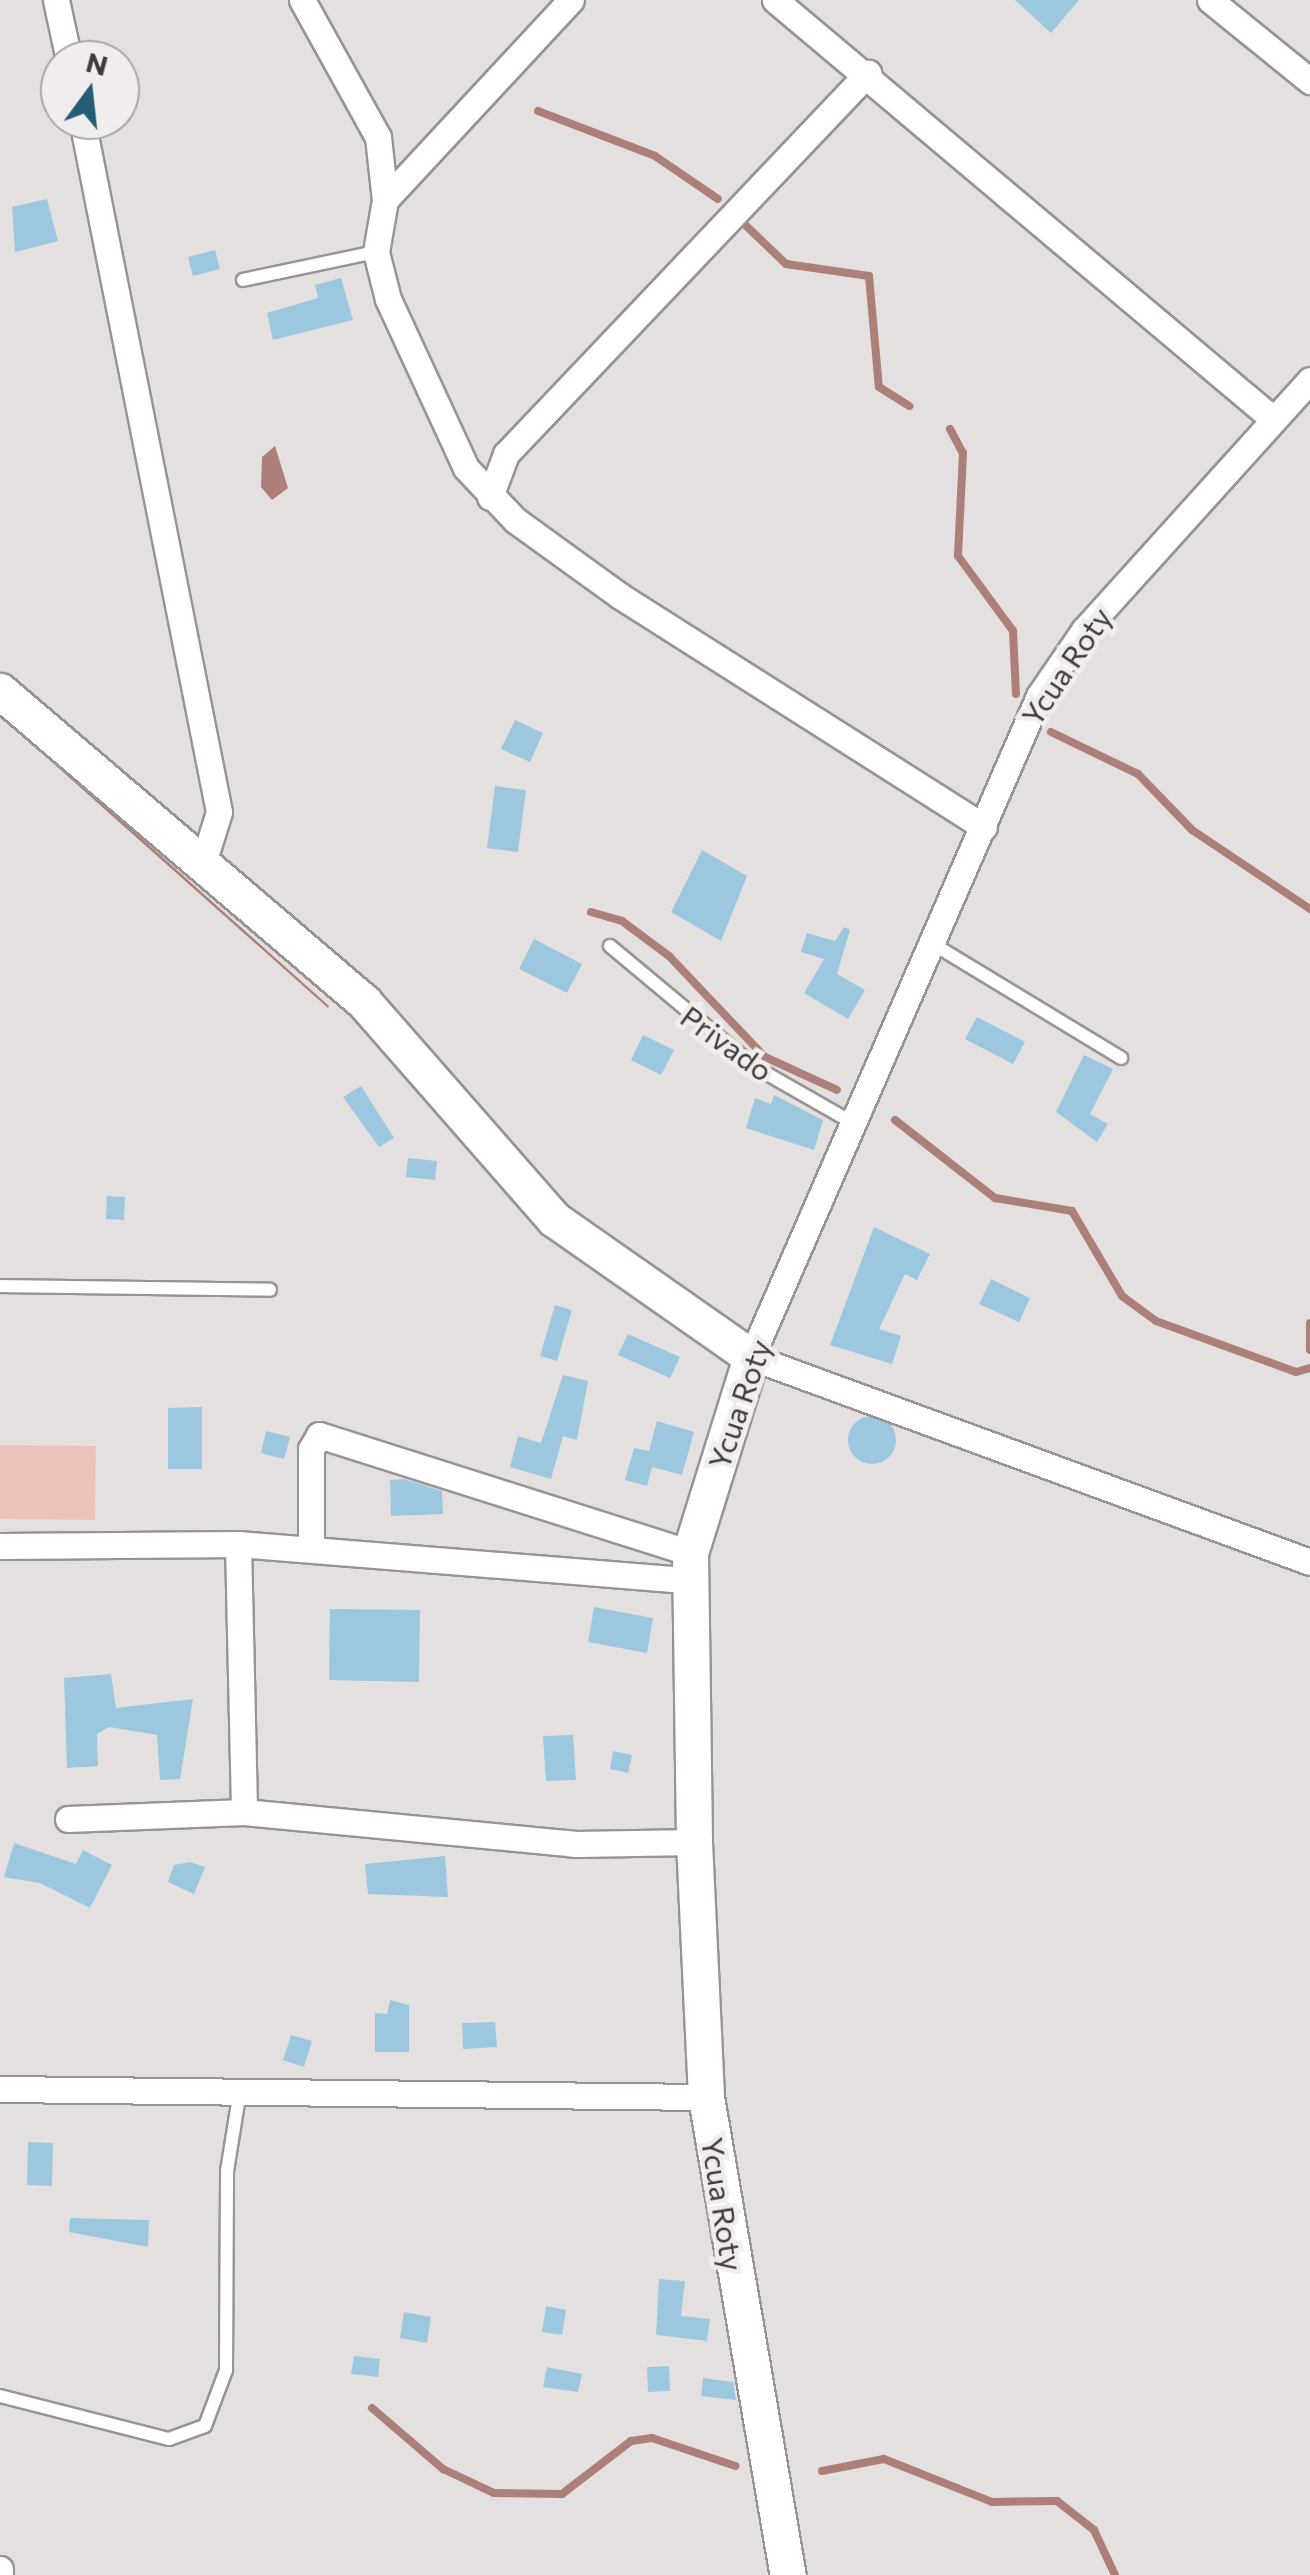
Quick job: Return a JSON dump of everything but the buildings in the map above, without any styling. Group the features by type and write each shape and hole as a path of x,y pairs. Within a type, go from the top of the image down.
{"street":[{"path":"56,0 65,40"},
{"path":"302,0 378,137 385,200 376,252 412,357 490,497 723,667 984,826"},
{"path":"385,200 571,0"},
{"path":"775,0 868,73 1273,419"},
{"path":"1210,0 1310,81"},
{"path":"490,497 516,442 868,73"},
{"path":"86,140 219,812 203,863"},
{"name":"Ycua Roty","path":"788,2575 706,2097 694,1842 689,1567 751,1358 1039,696 1084,630 1310,380"},
{"path":"0,691 364,1002 554,1220 751,1358 1310,1562"},
{"path":"311,1548 310,1450 319,1436 689,1567"},
{"path":"0,1546 238,1544 689,1567"},
{"path":"238,1544 244,1812"},
{"path":"68,1819 244,1812 576,1844 694,1842"},
{"path":"0,2088 706,2097"}],"lane":[{"path":"242,280 376,252"},
{"path":"933,944 1122,1058"},
{"name":"Privado","path":"610,946 744,1060 854,1124"},
{"path":"0,1286 270,1290"},
{"path":"0,2396 169,2440 205,2426 226,2370 227,2171 240,2091"}],"shaded area":[{"path":"275,446 288,488 272,500 261,487 262,457"},
{"path":"0,712 329,1006 328,1008 0,716"},
{"path":"0,1445 96,1446 95,1520 0,1519"}],"waterway":[{"path":"538,111 655,156 718,199"},
{"path":"738,218 786,264 869,276 879,387 910,406"},
{"path":"950,429 963,453 958,556 1013,631 1016,694"},
{"path":"1051,732 1138,774 1192,830 1310,909"},
{"path":"591,912 622,921 669,956 765,1057 837,1090"},
{"path":"895,1120 995,1198 1072,1211 1122,1296 1156,1321 1296,1372 1310,1368"},
{"path":"1310,1323 1310,1350"},
{"path":"372,2408 443,2469 494,2493 562,2494 631,2441 652,2438 735,2466"},
{"path":"822,2471 884,2459 992,2502 1057,2501 1094,2530 1115,2575"}]}
